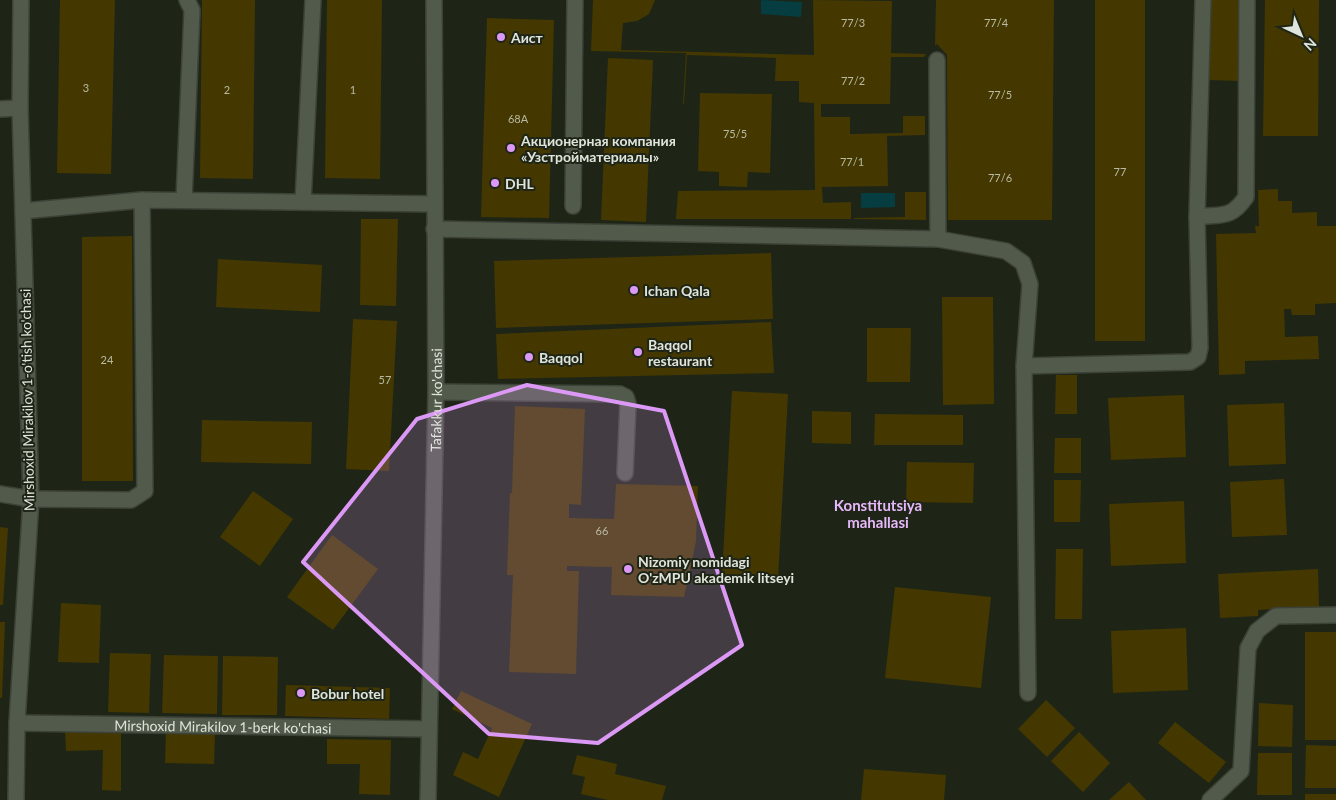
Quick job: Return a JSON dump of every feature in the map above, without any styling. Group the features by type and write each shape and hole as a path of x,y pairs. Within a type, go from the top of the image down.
{"street":[{"name":"Mirshoxid Mirakilov 1-o'tish ko'chasi","path":"16,800 17,722 31,499 20,108 21,0"},
{"path":"184,200 192,10 187,0"},
{"path":"303,202 313,0"},
{"name":"Tafakkur ko'chasi","path":"428,800 436,392 434,0"},
{"path":"573,206 575,0"},
{"path":"1024,366 1190,362 1198,357 1200,348 1197,216 1203,0"},
{"path":"1197,216 1232,213 1246,197 1247,0"},
{"path":"937,60 938,239"},
{"path":"0,109 20,108"},
{"path":"0,494 31,499 131,500 145,491 142,200"},
{"path":"23,211 142,200 434,204"},
{"path":"434,229 938,239 1006,251 1023,263 1030,284 1024,366 1028,693"},
{"path":"436,392 620,394 626,397 628,404 625,473"},
{"path":"1210,800 1241,771 1248,648 1256,631 1276,616 1336,616"},
{"name":"Mirshoxid Mirakilov 1-berk ko'chasi","path":"17,722 429,729"}],"highlighted area":[{"path":"527,385 664,411 742,645 598,743 489,734 303,562 417,419"}],"water":[{"path":"761,0 802,2 801,17 761,14"},
{"path":"861,193 895,193 895,207 861,208"}],"building":[{"path":"60,0 115,0 111,174 57,173"},
{"path":"202,0 255,0 253,179 200,178"},
{"path":"327,0 382,0 380,179 325,178"},
{"path":"593,0 655,0 649,14 637,21 623,23 621,50 814,55 813,0 892,1 891,53 926,54 924,57 891,57 890,104 821,104 821,117 850,117 850,134 903,133 903,116 925,116 925,135 887,136 888,186 822,187 823,203 851,202 851,219 676,219 678,191 815,190 814,103 799,102 799,81 775,81 776,58 687,55 683,104 686,53 591,51"},
{"path":"936,0 1054,0 1052,220 948,220 947,55 937,44 935,46"},
{"path":"1095,0 1145,0 1145,341 1095,341"},
{"path":"1209,0 1243,0 1242,81 1208,80"},
{"path":"1265,0 1319,0 1318,136 1263,136"},
{"path":"487,18 554,20 549,218 481,217"},
{"path":"608,58 653,60 646,222 601,220"},
{"path":"700,93 772,94 770,173 748,172 747,187 719,186 719,172 698,171"},
{"path":"1278,189 1278,201 1292,201 1292,213 1317,212 1317,226 1336,226 1336,303 1315,304 1315,315 1292,315 1291,309 1284,309 1285,337 1318,336 1319,359 1245,361 1245,374 1219,375 1216,234 1256,233 1255,226 1259,226 1258,190"},
{"path":"905,192 926,192 926,220 854,219 905,217"},
{"path":"361,219 398,219 396,306 360,305"},
{"path":"132,236 133,481 82,481 82,237"},
{"path":"771,253 773,319 496,328 494,261"},
{"path":"218,259 322,265 320,312 216,307"},
{"path":"942,297 993,297 994,404 943,405"},
{"path":"353,319 397,321 389,471 346,469"},
{"path":"771,322 774,373 498,379 496,334"},
{"path":"867,328 911,328 910,382 867,382"},
{"path":"1056,375 1077,375 1077,414 1055,414"},
{"path":"732,391 788,394 778,579 722,576"},
{"path":"1184,395 1186,457 1111,460 1108,398"},
{"path":"1284,403 1286,464 1229,466 1227,405"},
{"path":"515,406 585,409 581,505 569,504 569,518 614,519 616,484 698,486 696,541 684,597 611,595 612,567 567,566 567,571 579,571 576,674 509,672 513,575 507,575"},
{"path":"812,411 851,412 851,444 812,443"},
{"path":"875,414 963,415 963,445 874,445"},
{"path":"202,420 312,422 311,464 201,462"},
{"path":"1055,438 1081,438 1081,473 1054,473"},
{"path":"907,462 974,463 973,503 906,502"},
{"path":"1284,479 1287,535 1232,537 1230,482"},
{"path":"1054,480 1081,480 1080,522 1054,522"},
{"path":"253,491 293,519 260,566 220,537"},
{"path":"1184,501 1186,563 1111,566 1109,504"},
{"path":"0,527 8,528 3,605 0,605"},
{"path":"332,535 378,569 333,630 287,597"},
{"path":"1056,549 1083,549 1082,619 1055,619"},
{"path":"1318,569 1319,607 1258,610 1258,616 1220,618 1218,574"},
{"path":"895,587 991,597 981,688 885,678"},
{"path":"61,603 101,605 99,663 58,662"},
{"path":"0,622 5,622 2,698 0,698"},
{"path":"1186,628 1188,690 1113,693 1111,631"},
{"path":"1305,632 1336,632 1336,740 1305,740"},
{"path":"110,653 151,654 149,713 108,712"},
{"path":"164,655 218,656 217,714 162,713"},
{"path":"223,656 278,657 277,715 222,715"},
{"path":"286,685 390,688 389,719 285,716"},
{"path":"461,691 532,724 499,797 453,775 463,752 478,759 492,728 452,709"},
{"path":"1046,700 1075,728 1047,757 1018,729"},
{"path":"1259,703 1293,705 1292,747 1258,746"},
{"path":"1175,722 1226,762 1209,783 1158,743"},
{"path":"65,730 121,730 121,791 102,790 103,750 66,751"},
{"path":"166,731 215,732 214,764 165,763"},
{"path":"1079,732 1110,763 1083,792 1051,761"},
{"path":"327,739 391,740 390,795 359,794 360,764 327,764"},
{"path":"1306,745 1336,746 1336,788 1305,788"},
{"path":"1258,753 1292,753 1292,795 1257,795"},
{"path":"577,755 617,764 615,774 666,786 662,800 608,800 581,794 585,777 572,774"},
{"path":"864,769 946,775 944,800 861,800"},
{"path":"1129,782 1146,800 1109,800"},
{"path":"1305,794 1336,794 1336,800 1305,800"}],"place":[{"name":"Аист","path":"501,37"},
{"name":"Акционерная компания «Узстройматериалы»","path":"511,148"},
{"name":"DHL","path":"495,183"},
{"name":"Ichan Qala","path":"634,290"},
{"name":"Baqqol restaurant","path":"638,352"},
{"name":"Baqqol","path":"529,357"},
{"name":"Nizomiy nomidagi O'zMPU akademik litseyi","path":"628,569"},
{"name":"Bobur hotel","path":"301,693"}],"district":[{"name":"Konstitutsiya mahallasi","path":"878,514"}]}
